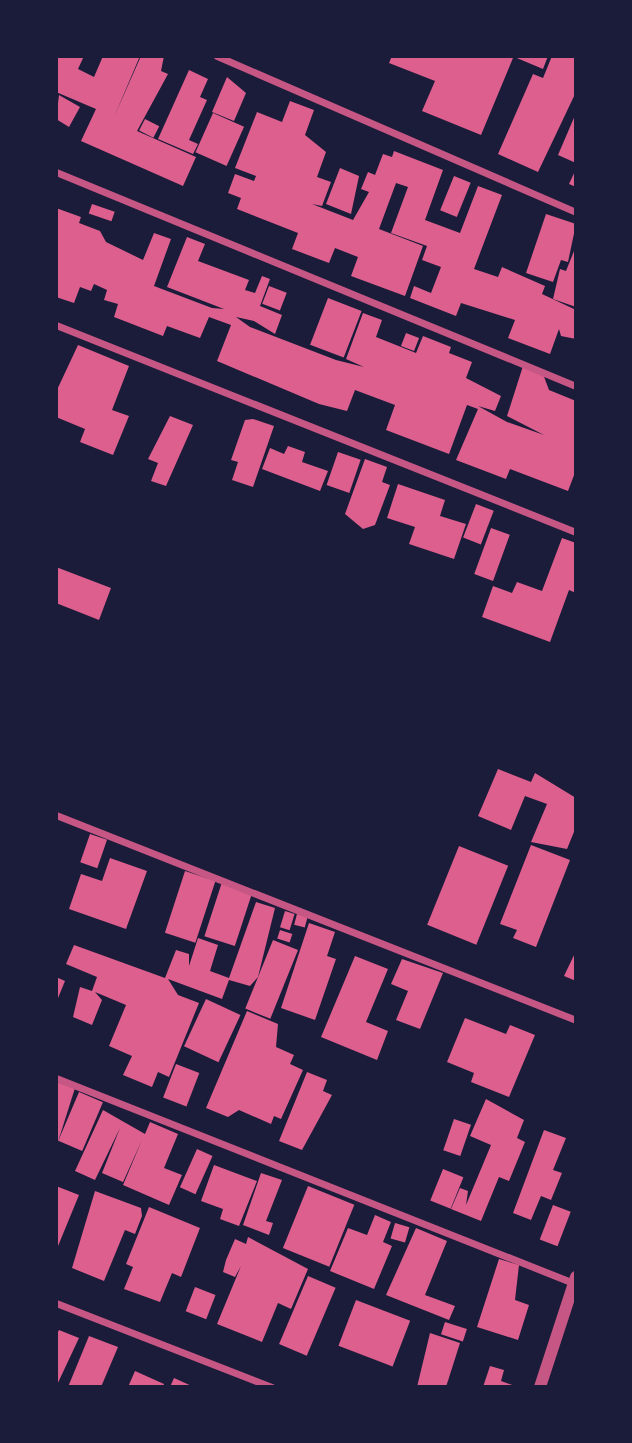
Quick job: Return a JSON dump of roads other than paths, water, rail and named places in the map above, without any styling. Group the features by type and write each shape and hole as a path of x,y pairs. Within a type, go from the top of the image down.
{"street":[{"path":"217,56 576,212"},
{"path":"56,172 576,386"},
{"path":"56,325 576,532"},
{"path":"56,815 576,1020"},
{"path":"56,1077 575,1281 540,1387"},
{"path":"56,1303 272,1387"}]}
